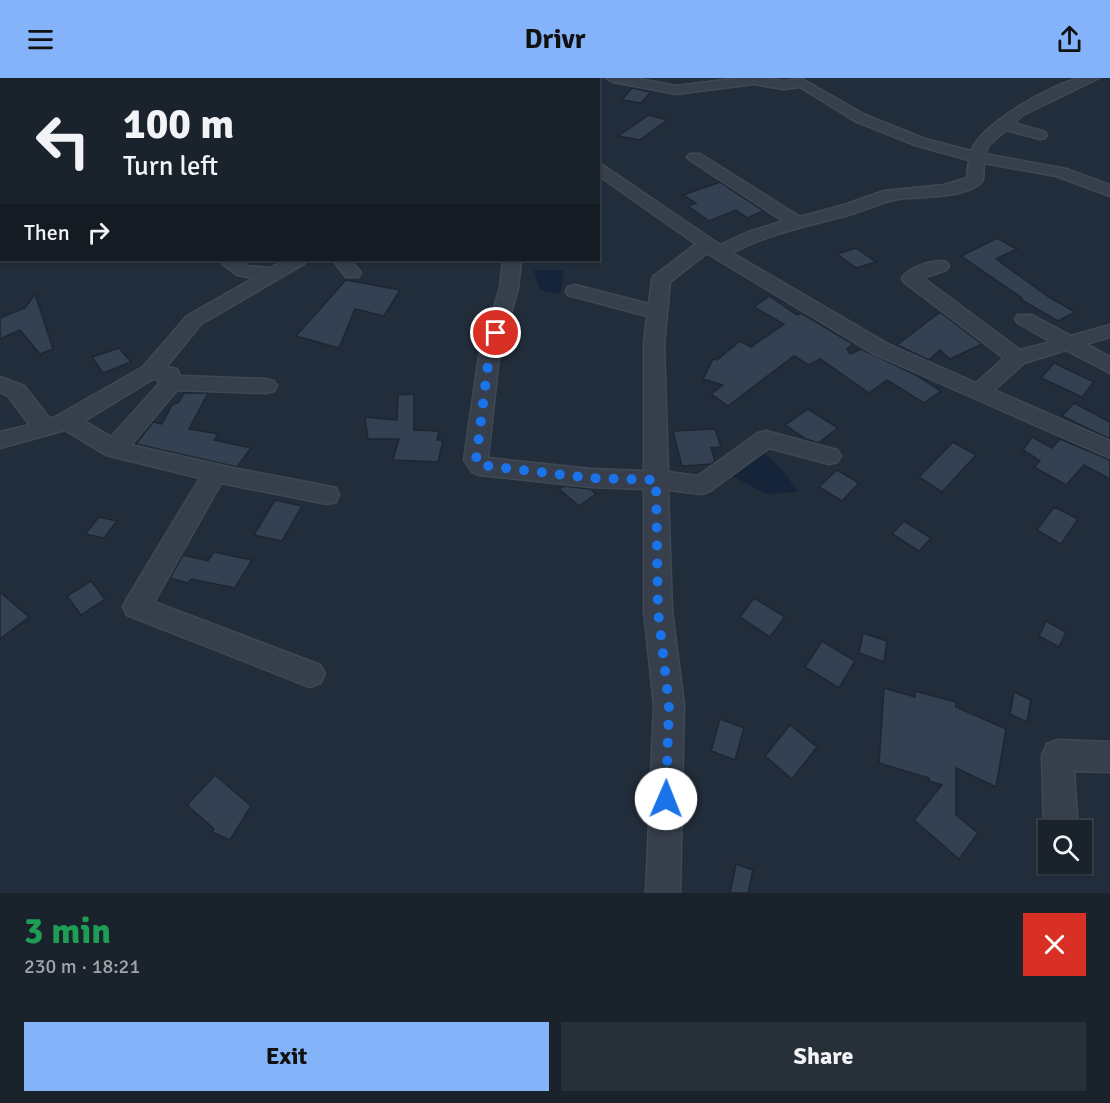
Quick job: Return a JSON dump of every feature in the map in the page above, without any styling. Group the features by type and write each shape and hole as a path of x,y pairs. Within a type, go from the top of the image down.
{"street":[{"path":"613,78 676,90 754,80 783,85 802,83 860,118 920,142 952,152 1060,172 1110,191"},
{"path":"663,893 669,705 658,611 654,344 661,280 713,249 795,221 850,209 887,195 945,190 966,185 975,180 977,156 982,143 1018,112 1092,78"},
{"path":"1005,125 1040,135"},
{"path":"695,157 795,221"},
{"path":"600,167 713,249 881,349 1110,450"},
{"path":"228,261 243,271 273,274"},
{"path":"159,377 194,320 296,261"},
{"path":"512,261 509,288 489,356 477,463 487,468 702,485 766,439 829,456"},
{"path":"940,266 911,278 1017,358"},
{"path":"575,291 656,312"},
{"path":"1025,319 1110,366"},
{"path":"980,391 1017,358 1069,345 1110,331"},
{"path":"114,449 168,387 159,377"},
{"path":"0,440 56,425 159,377 266,386"},
{"path":"0,384 16,391 56,425 114,449 215,473 327,495"},
{"path":"215,473 137,607 310,674"},
{"path":"1061,820 1058,755 1110,757"}],"water":[{"path":"534,270 564,270 560,294 540,290"},
{"path":"752,443 781,468 798,492 766,494 733,476"}],"building":[{"path":"632,88 651,92 641,103 622,100"},
{"path":"649,115 667,120 640,140 618,136"},
{"path":"720,182 764,211 747,218 736,210 709,221 688,206 696,203 683,195"},
{"path":"997,238 1017,249 996,259 1049,297 1075,312 1058,321 1020,299 1022,298 961,256"},
{"path":"856,248 876,262 856,268 837,254"},
{"path":"346,280 400,290 384,316 355,309 339,348 296,336"},
{"path":"35,294 53,349 40,354 20,330 0,339 0,318 25,308"},
{"path":"769,296 797,315 801,313 853,344 847,349 850,354 861,349 916,375 941,391 924,403 887,380 869,393 820,359 809,365 794,356 728,406 711,394 723,385 703,379 713,359 717,360 740,341 751,347 784,324 754,307"},
{"path":"940,312 982,344 950,359 940,350 929,360 897,345"},
{"path":"119,348 131,362 103,373 92,357"},
{"path":"1054,363 1094,382 1082,397 1041,378"},
{"path":"184,393 208,393 189,429 219,434 214,440 251,448 237,467 136,444 153,422 162,424 172,405 179,402"},
{"path":"414,394 414,430 439,431 437,440 443,440 438,462 393,460 399,439 368,439 365,417 397,420 398,395"},
{"path":"1074,403 1110,422 1110,439 1062,416"},
{"path":"808,409 838,428 818,443 806,439 785,425"},
{"path":"715,429 721,447 711,448 715,461 711,464 682,466 673,431"},
{"path":"1032,437 1052,448 1060,439 1110,460 1110,479 1084,465 1066,485 1034,467 1040,461 1023,450"},
{"path":"953,442 976,455 942,492 919,477"},
{"path":"837,470 859,483 842,501 819,487"},
{"path":"564,486 590,489 596,494 579,506 559,489"},
{"path":"275,500 302,506 282,541 254,535"},
{"path":"1054,507 1078,519 1061,544 1037,530"},
{"path":"99,517 117,521 104,538 85,534"},
{"path":"904,521 931,538 919,551 892,534"},
{"path":"214,552 252,560 235,588 191,579 188,583 170,578 183,555 208,561"},
{"path":"91,581 105,599 81,615 67,596"},
{"path":"0,592 29,617 0,639"},
{"path":"754,598 785,617 770,637 740,617"},
{"path":"1046,621 1066,632 1059,647 1039,636"},
{"path":"863,633 887,641 884,662 859,653"},
{"path":"822,641 855,661 839,688 805,667"},
{"path":"884,688 915,697 915,691 956,702 956,707 1006,729 996,787 956,768 956,815 978,833 959,859 914,820 942,785 929,781 929,778 879,763"},
{"path":"1014,692 1031,700 1027,722 1010,714"},
{"path":"720,719 744,728 735,760 711,751"},
{"path":"790,725 817,747 792,779 765,756"},
{"path":"215,775 251,806 230,840 212,832 214,829 187,805"},
{"path":"736,864 753,870 748,893 730,893"}],"route":[{"path":"496,333 489,356 476,460 479,465 487,468 591,478 656,480 658,611 669,705 666,799"}]}
